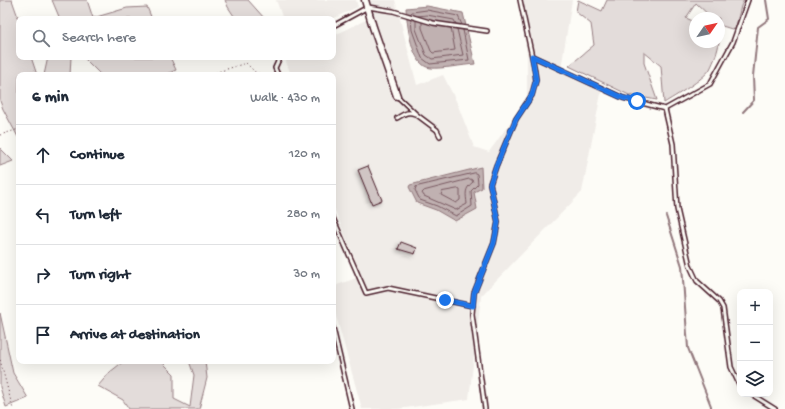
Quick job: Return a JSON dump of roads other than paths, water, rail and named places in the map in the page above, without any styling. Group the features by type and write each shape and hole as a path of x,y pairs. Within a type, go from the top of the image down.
{"street":[{"path":"365,0 372,27 397,96"}],"lane":[{"path":"485,409 472,314 474,293 494,243 498,222 490,184 516,119 532,95 536,80 520,0"},
{"path":"532,56 623,98 665,108 710,84 733,42 748,0"},
{"path":"336,24 368,7 393,11 433,23 487,31"},
{"path":"277,72 275,68 279,60"},
{"path":"397,96 417,115 437,130 440,136"},
{"path":"665,108 673,144 676,209 690,266 697,281 719,301 723,308 731,367 737,380"},
{"path":"397,118 410,112 417,115"},
{"path":"336,225 366,294 388,288 473,306"},
{"path":"336,341 352,409"},
{"path":"756,397 775,409"}],"water":[{"path":"427,6 463,13 475,64 431,68 424,66 419,60 411,43 406,8"},
{"path":"481,167 482,188 474,192 477,209 455,221 436,210 417,203 409,187 410,185"}],"waterway":[{"path":"743,112 754,100 753,76 758,27 769,19 766,0"},
{"path":"666,216 682,266 688,348 711,409"}]}
